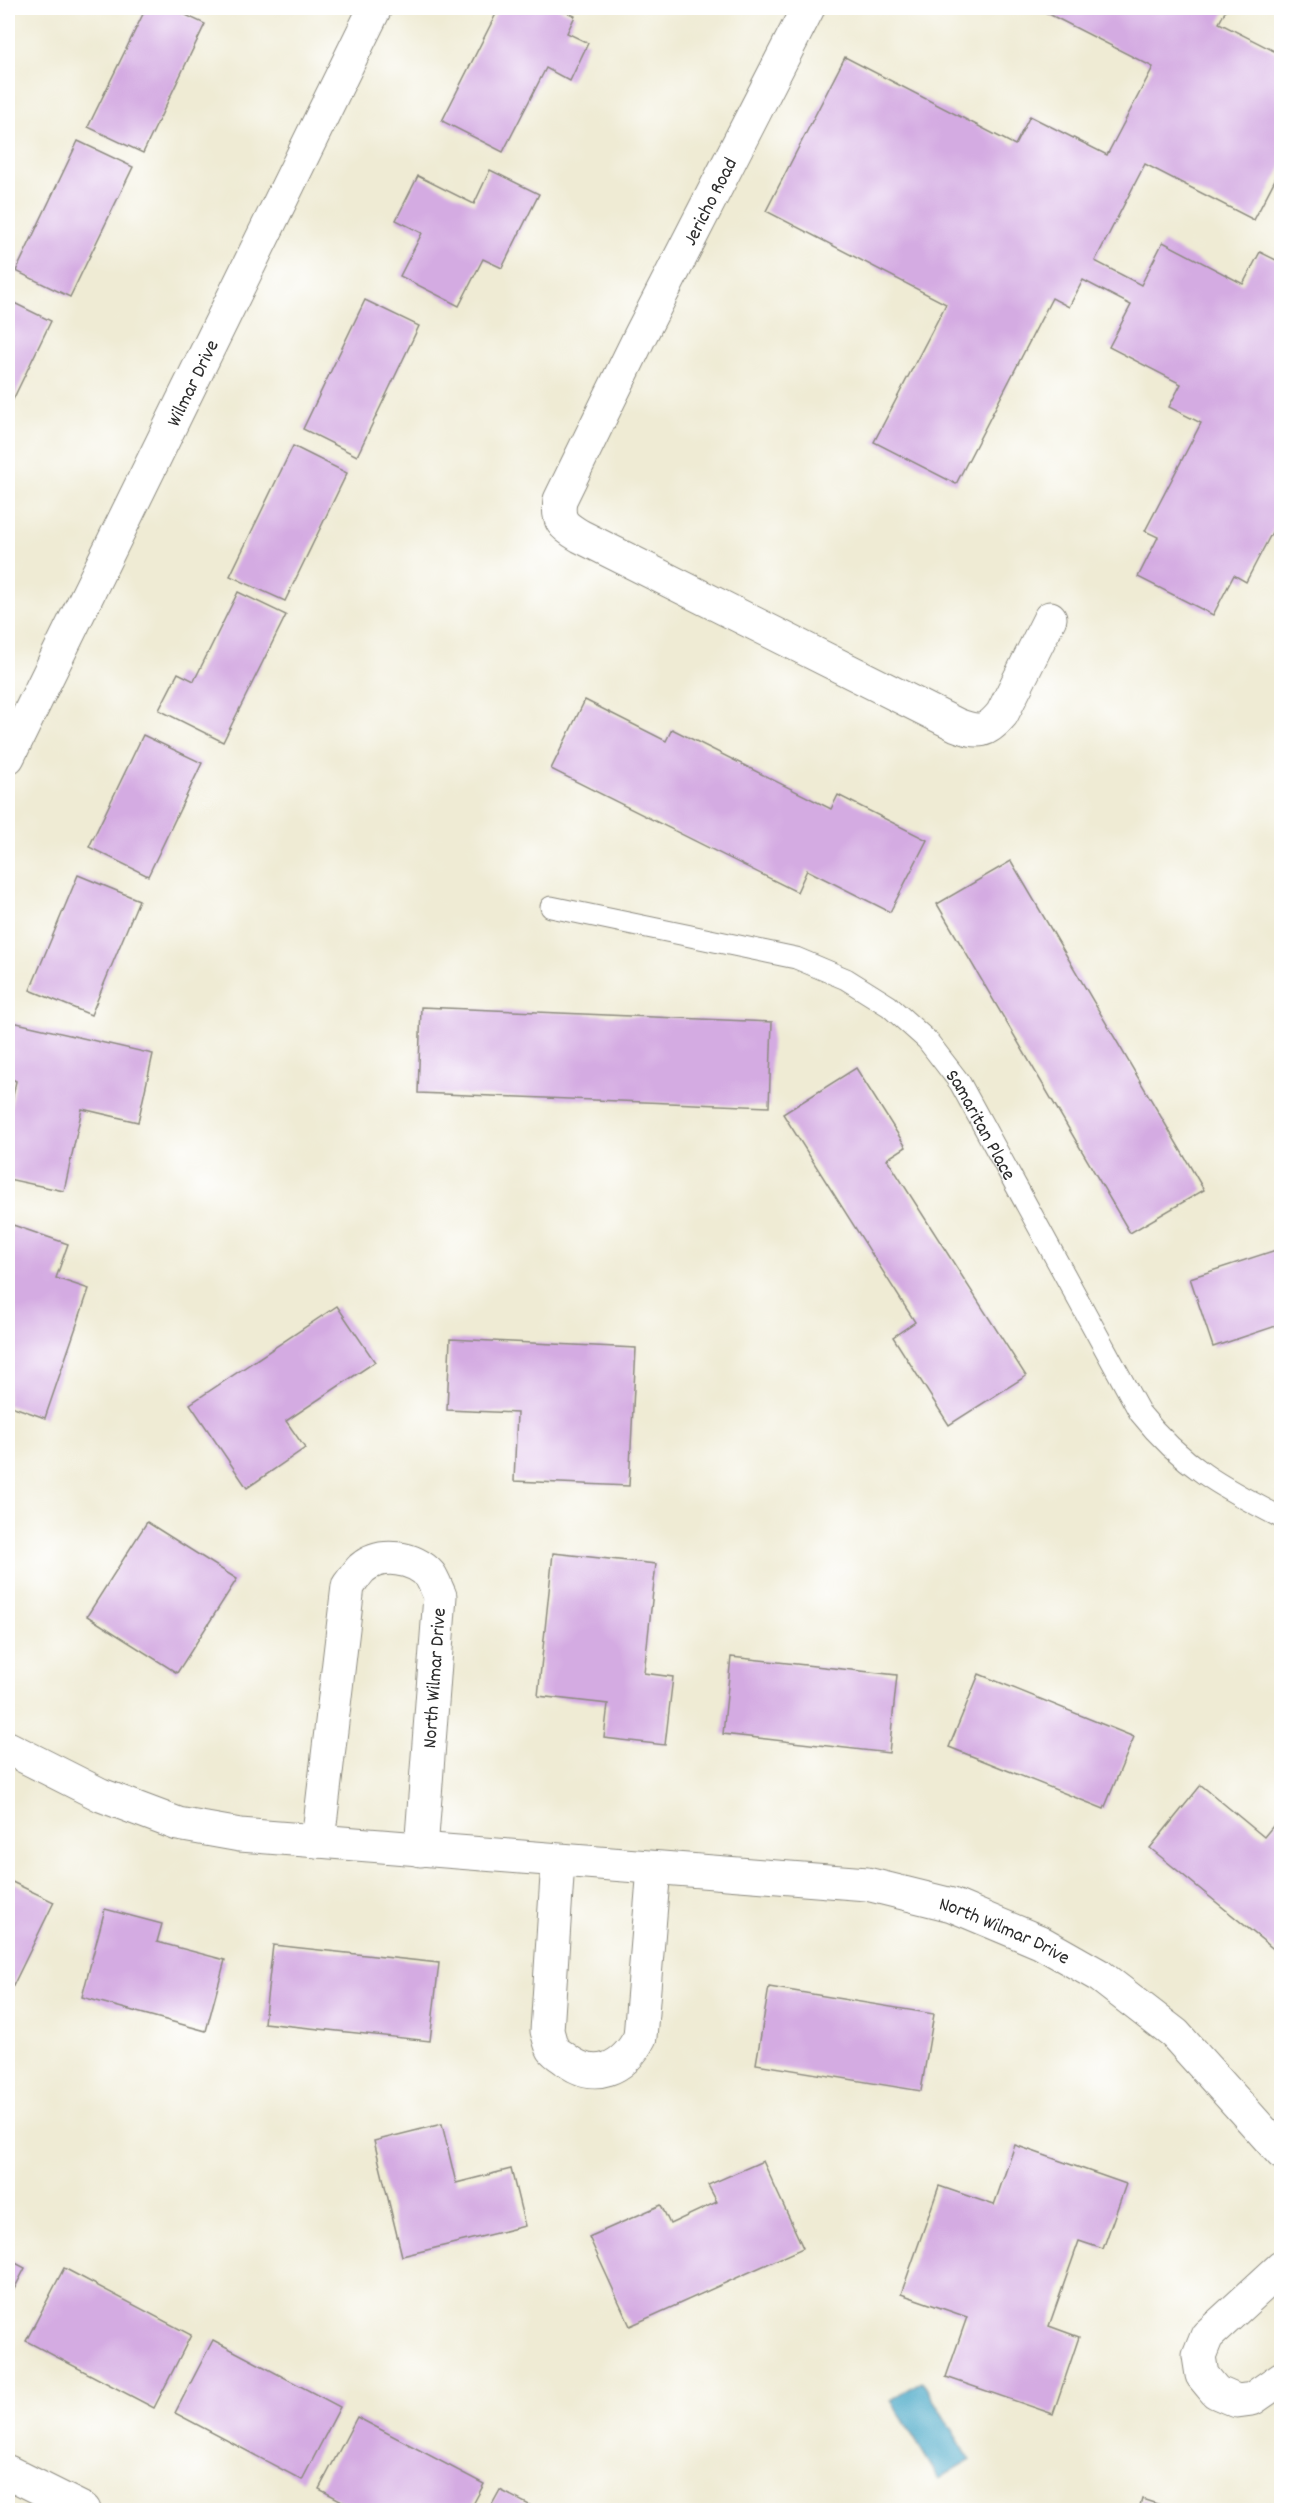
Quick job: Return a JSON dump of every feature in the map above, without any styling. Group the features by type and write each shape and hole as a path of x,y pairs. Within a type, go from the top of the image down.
{"street":[{"name":"Wilmar Drive","path":"8,757 375,8"},
{"name":"Jericho Road","path":"808,8 611,395 560,500 558,515 566,528 591,542 946,720 975,731 991,728 1002,714 1050,618"},
{"name":"North Wilmar Drive","path":"318,1841 348,1586 362,1568 378,1560 397,1558 417,1564 431,1576 440,1596 421,1850"},
{"name":"North Wilmar Drive","path":"8,1748 101,1795 178,1824 240,1835 867,1884 952,1905 1040,1942 1100,1976 1175,2034 1281,2153"},
{"path":"558,1861 547,2031 553,2049 576,2068 595,2071 615,2066 632,2053 640,2037 654,1868"},
{"path":"1281,2266 1207,2336 1199,2356 1202,2375 1216,2392 1238,2401 1252,2399 1281,2378"},
{"path":"8,2472 84,2511"}],"lane":[{"name":"Samaritan Place","path":"551,907 796,958 846,979 889,1006 927,1041 960,1083 1140,1413 1159,1437 1178,1455 1221,1487 1281,1518"}],"water":[{"path":"922,2381 970,2460 939,2479 891,2400"}],"building":[{"path":"146,8 171,8 205,24 143,153 88,127"},
{"path":"499,8 558,8 575,16 567,33 588,43 570,81 546,68 503,152 442,121"},
{"path":"1037,8 1227,8 1219,23 1282,55 1282,166 1254,220 1145,164 1095,261 1141,285 1163,242 1243,284 1260,252 1282,263 1282,513 1246,582 1234,575 1213,615 1138,577 1158,537 1145,531 1201,423 1169,407 1181,384 1109,347 1131,305 1083,280 1069,307 1052,298 956,484 874,442 946,304 766,211 845,57 1015,145 1030,116 1107,155 1153,67"},
{"path":"78,141 133,167 70,297 16,271"},
{"path":"490,170 539,194 502,268 483,259 459,306 400,276 422,233 396,220 418,176 474,204"},
{"path":"8,300 51,321 8,410"},
{"path":"365,300 419,326 357,456 303,429"},
{"path":"293,446 347,473 285,601 230,576"},
{"path":"238,592 286,615 223,742 159,710 178,673 194,681"},
{"path":"585,700 666,741 672,729 831,809 838,795 927,840 890,912 807,870 797,892 551,769"},
{"path":"143,735 202,763 148,876 89,847"},
{"path":"1011,861 1204,1190 1130,1233 937,904"},
{"path":"78,875 139,900 91,1015 30,990"},
{"path":"421,1007 772,1022 769,1107 418,1093"},
{"path":"8,1021 153,1054 138,1122 82,1109 64,1191 8,1179 8,1121 16,1081 8,1077"},
{"path":"856,1068 906,1147 887,1159 1026,1376 949,1425 893,1337 915,1322 783,1114"},
{"path":"13,1225 68,1244 56,1278 89,1289 45,1418 8,1405 8,1241"},
{"path":"1282,1248 1282,1324 1213,1347 1190,1278"},
{"path":"337,1306 375,1362 286,1421 305,1448 247,1488 190,1404"},
{"path":"450,1339 636,1348 629,1486 514,1481 517,1413 447,1410"},
{"path":"147,1522 237,1579 177,1673 87,1616"},
{"path":"553,1553 656,1564 644,1673 673,1677 665,1745 604,1738 608,1704 538,1696"},
{"path":"731,1657 897,1675 889,1753 723,1734"},
{"path":"979,1674 1134,1737 1104,1809 949,1747"},
{"path":"1201,1785 1264,1837 1282,1815 1282,1956 1150,1848"},
{"path":"8,1880 54,1902 10,1992 8,1991"},
{"path":"105,1909 162,1924 157,1942 225,1960 206,2031 82,1997"},
{"path":"273,1945 439,1963 430,2041 264,2023"},
{"path":"769,1987 934,2014 921,2091 756,2064"},
{"path":"442,2124 456,2183 511,2169 525,2226 402,2256 374,2141"},
{"path":"1015,2145 1126,2184 1103,2249 1079,2241 1049,2326 1079,2337 1053,2414 946,2377 967,2317 901,2294 939,2186 994,2205"},
{"path":"763,2161 803,2248 630,2326 589,2237 661,2205 670,2224 717,2202 708,2185"},
{"path":"8,2259 25,2268 8,2301"},
{"path":"64,2268 191,2335 154,2408 26,2341"},
{"path":"213,2340 340,2407 302,2480 175,2413"},
{"path":"357,2417 484,2484 470,2510 359,2510 319,2489"},
{"path":"500,2490 539,2510 489,2510"},
{"path":"1142,2499 1175,2510 1139,2510"}]}
